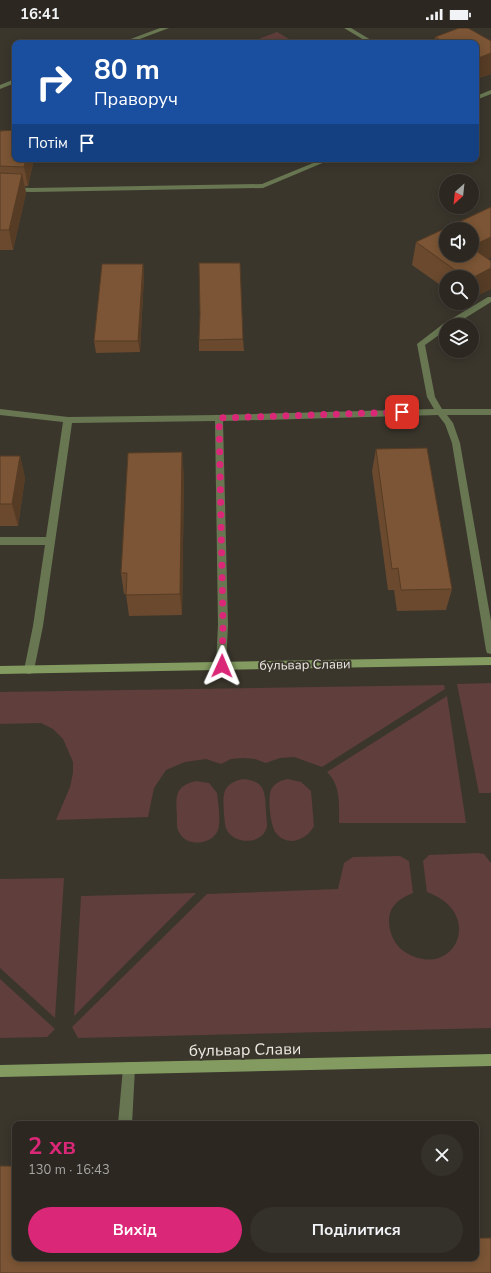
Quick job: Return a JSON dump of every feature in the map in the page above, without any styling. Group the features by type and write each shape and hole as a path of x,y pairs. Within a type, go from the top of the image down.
{"main road":[{"name":"бульвар Слави","path":"0,670 491,661"},
{"name":"бульвар Слави","path":"0,1071 491,1060"}],"lane":[{"path":"132,40 166,28"},
{"path":"347,28 368,40"},
{"path":"0,87 12,83"},
{"path":"479,97 491,92"},
{"path":"0,189 32,190 263,186 322,162"},
{"path":"460,318 491,299"},
{"path":"439,332 421,344 431,397 449,423 456,443 491,650"},
{"path":"0,412 68,420 491,412"},
{"path":"219,418 223,625 222,666"},
{"path":"29,670 38,626 68,420"},
{"path":"0,541 50,541"},
{"path":"125,1121 129,1068"}],"shaded area":[{"path":"277,32 291,40 256,40"},
{"path":"491,683 491,793 479,793 457,684"},
{"path":"444,685 445,689 322,767 294,757 280,758 266,763 255,759 243,758 231,759 221,764 206,759 185,762 166,770 154,788 148,817 56,820 70,787 73,773 73,762 63,739 53,729 41,723 0,724 0,692"},
{"path":"447,696 466,823 339,823 339,802 337,789 332,777 327,772"},
{"path":"243,779 256,782 260,785 265,798 267,826 265,832 256,839 250,841 244,841 232,836 228,832 225,823 223,801 225,791 231,784"},
{"path":"288,779 301,782 311,791 314,826 306,835 291,841 285,840 276,833 272,824 269,803 270,791 275,784"},
{"path":"196,781 209,783 217,793 219,812 219,826 215,835 211,839 200,842 188,841 180,834 177,825 176,803 178,793 184,786"},
{"path":"484,854 491,863 491,1028 78,1038 72,1027 207,894 338,889 344,863 353,857 400,856 409,861 413,893 404,897 393,907 389,916 390,930 393,939 405,952 422,959 437,958 449,952 456,942 459,929 456,915 445,902 427,892 423,861 429,855"},
{"path":"64,878 55,1018 0,968 0,879"},
{"path":"196,893 74,1016 81,896"},
{"path":"0,979 55,1029 47,1037 0,1038"}],"building":[{"path":"459,28 468,28 491,41 491,53 479,58 479,40 440,40 435,37"},
{"path":"12,130 12,162 25,162 24,167 0,166 0,131"},
{"path":"0,173 22,174 9,230 0,230"},
{"path":"491,207 491,237 479,243 479,222 459,222 479,214 479,213"},
{"path":"439,231 439,258 416,242"},
{"path":"479,253 491,261 491,268 479,274 479,270 455,270 444,262 479,262"},
{"path":"199,263 240,263 243,339 199,340"},
{"path":"102,264 143,264 138,341 94,341"},
{"path":"427,448 452,589 401,590 398,568 392,569 376,449"},
{"path":"182,452 180,594 126,595 127,573 121,573 128,453"},
{"path":"0,456 20,456 12,504 0,504"},
{"path":"0,1166 12,1166 12,1261 479,1261 479,1238 491,1238 491,1273 0,1273"}],"route":[{"path":"222,666 223,625 219,418 402,412"}]}
